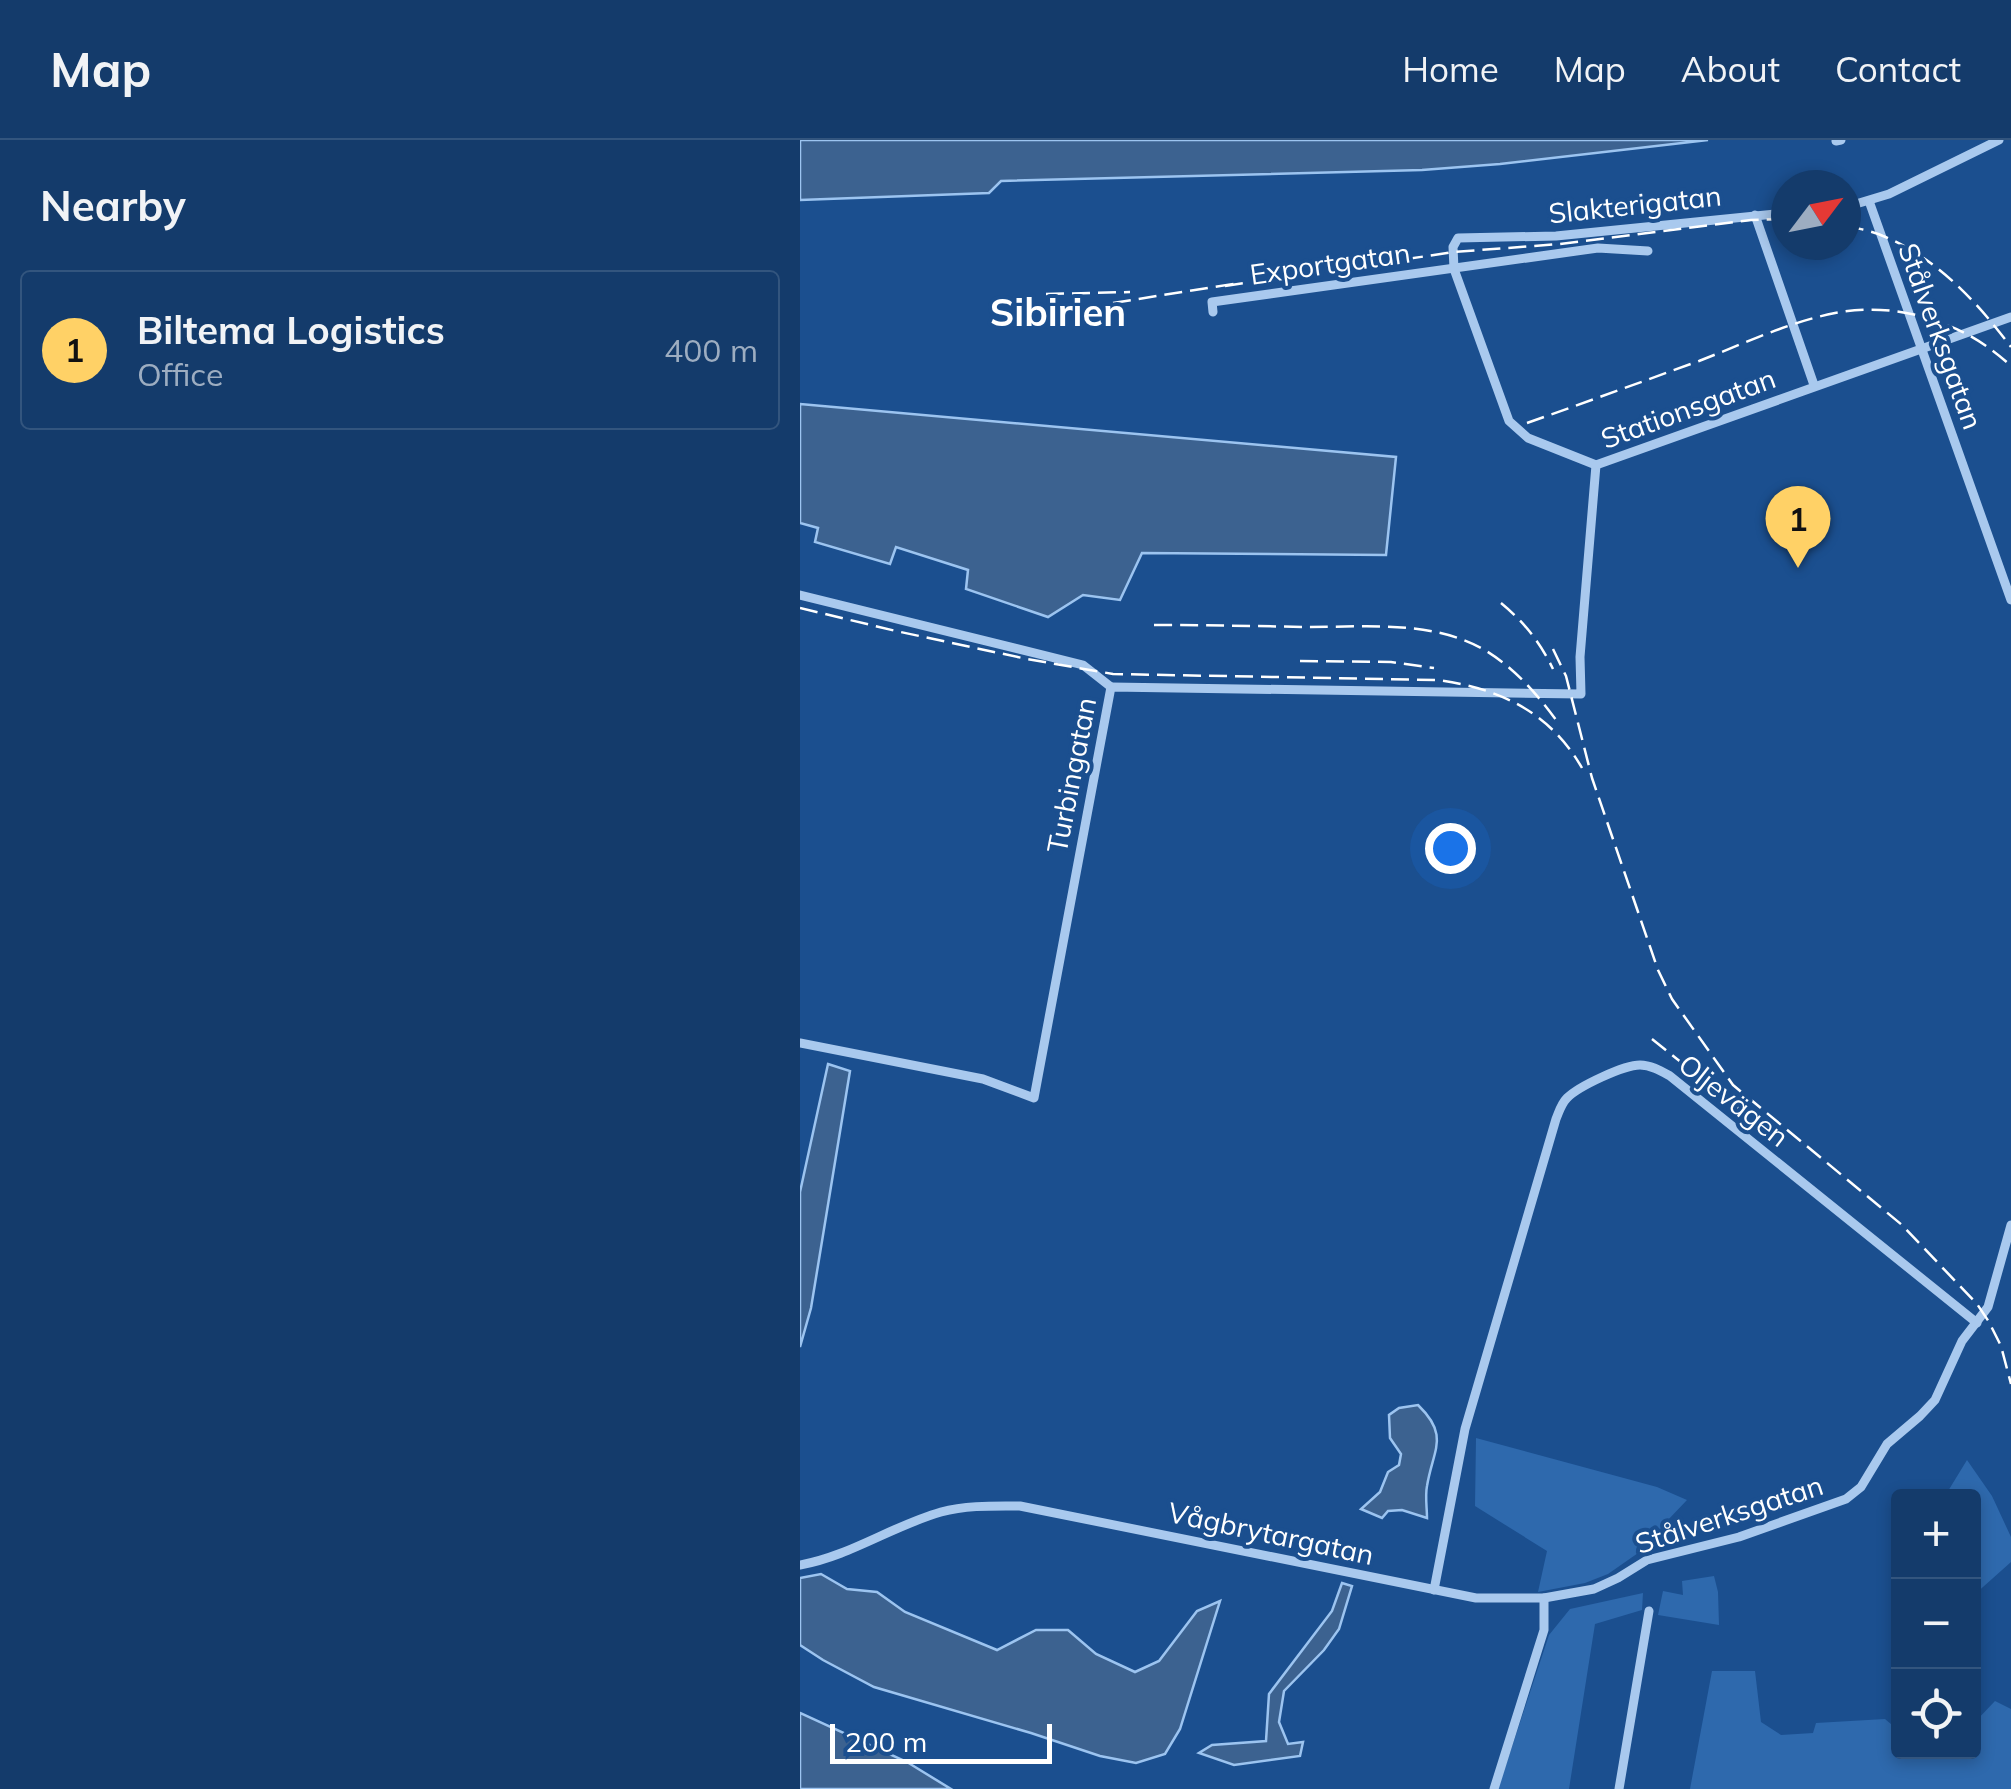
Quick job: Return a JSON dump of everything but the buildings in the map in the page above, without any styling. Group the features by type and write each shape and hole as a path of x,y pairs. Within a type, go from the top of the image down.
{"street":[{"path":"1861,203 1907,186 2000,140"},
{"name":"Stålverksgatan","path":"1868,201 2011,600"},
{"path":"1755,215 1771,214"},
{"name":"Slakterigatan","path":"1454,269 1453,248 1458,238 1556,236 1755,215 1814,385"},
{"name":"Exportgatan","path":"1209,305 1598,248 1648,251"},
{"path":"1454,269 1510,421 1528,438 1596,465"},
{"name":"Stationsgatan","path":"1581,694 1580,657 1596,465 2011,317"},
{"path":"800,595 1083,665 1111,687"},
{"name":"Turbingatan","path":"800,1043 983,1079 1034,1098 1111,687 1581,694"},
{"name":"Oljevägen","path":"1434,1590 1465,1428 1549,1142 1562,1104 1573,1093 1628,1066 1652,1067 1670,1076 1977,1322"},
{"name":"Stålverksgatan","path":"1544,1598 1594,1589 1647,1560 1739,1537 1856,1493 1882,1449 1935,1400 1962,1341 1984,1314 1991,1298 2011,1226"},
{"name":"Vågbrytargatan","path":"800,1565 858,1548 890,1531 944,1512 970,1506 1020,1506 1476,1598 1544,1598"},
{"path":"1494,1789 1544,1630 1544,1598"},
{"path":"1618,1789 1649,1611"}],"shaded area":[{"path":"800,140 1708,140 1422,170 1001,181 989,193 800,200"},
{"path":"800,404 1396,457 1386,555 1142,553 1120,600 1083,595 1048,617 966,589 968,570 896,547 890,564 815,542 818,528 800,523"},
{"path":"828,1064 850,1071 811,1308 800,1347 800,1192"},
{"path":"1418,1405 1434,1426 1437,1443 1426,1490 1427,1518 1402,1510 1388,1511 1382,1518 1361,1509 1380,1492 1388,1472 1399,1465 1401,1454 1390,1438 1389,1415 1399,1408"},
{"path":"1476,1438 1657,1487 1687,1500 1651,1544 1608,1574 1538,1592 1547,1551 1475,1506"},
{"path":"1967,1460 1992,1496 2011,1537 2011,1562 1981,1589 1981,1489 1949,1489"},
{"path":"821,1574 847,1589 877,1592 905,1612 997,1650 1036,1630 1068,1630 1096,1654 1135,1672 1159,1661 1197,1611 1220,1601 1180,1729 1165,1754 1136,1763 1100,1756 874,1687 823,1660 800,1645 800,1578"},
{"path":"1714,1576 1719,1625 1658,1615 1663,1591 1683,1595 1682,1581"},
{"path":"1342,1583 1352,1586 1339,1629 1284,1691 1279,1722 1288,1744 1303,1742 1300,1756 1234,1765 1199,1753 1212,1745 1266,1741 1269,1694 1332,1611"},
{"path":"1643,1593 1642,1610 1595,1624 1569,1789 1498,1789 1549,1635 1570,1609"},
{"path":"1712,1671 1755,1671 1761,1722 1781,1735 1813,1733 1816,1723 1885,1719 1891,1724 1891,1759 1981,1759 1981,1716 1995,1701 2011,1709 2011,1789 1690,1789"},
{"path":"800,1713 907,1762 951,1789 800,1789"}],"railway":[{"path":"1225,286 1454,252 1771,219"},
{"path":"1861,229 1903,245 1938,269 1970,298 2011,347"},
{"path":"1113,303 1239,283"},
{"path":"1046,294 1130,292"},
{"path":"1527,423 1783,328 1859,310 1929,318 1973,337 2011,366"},
{"path":"1501,603 1531,633 1553,669"},
{"path":"800,608 1027,659 1113,674 1437,680 1460,684 1521,706 1555,732 1582,768"},
{"path":"1154,625 1375,626 1442,633 1483,649 1505,665 1534,692 1559,724"},
{"path":"1553,649 1566,676 1592,778 1658,970 1672,999 1733,1085 1902,1225 1977,1304 2001,1346 2011,1384"},
{"path":"1300,661 1391,662 1434,668"},
{"path":"1652,1039 1742,1111"}],"place":[{"name":"Biltema Logistics","path":"1798,568"}],"district":[{"name":"Sibirien","path":"1058,312"}]}
